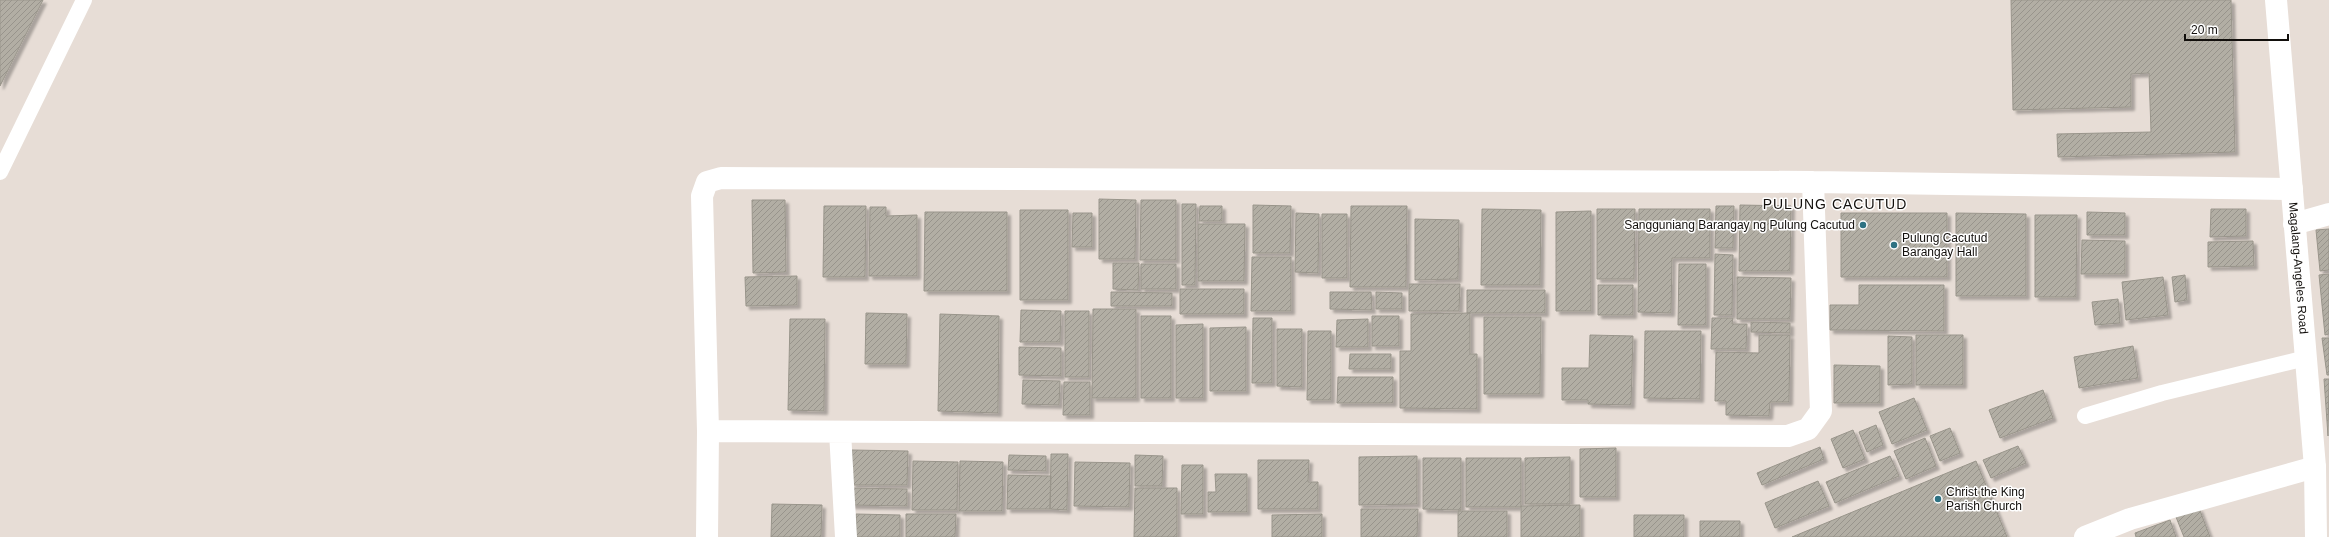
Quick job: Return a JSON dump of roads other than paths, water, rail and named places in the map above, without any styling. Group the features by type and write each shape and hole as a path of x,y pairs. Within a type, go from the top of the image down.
{"street":[{"name":"Magalang-Angeles Road","path":"2276,0 2315,467 2316,537"},
{"path":"707,537 708,432 702,196 707,182 721,178 1813,182 2292,189"},
{"path":"708,432 1788,436 1808,429 1821,411 1813,182"},
{"path":"2294,224 2329,214"},
{"path":"840,432 846,537"},
{"path":"2085,537 2130,519 2315,467"}],"lane":[{"path":"0,172 84,0"},
{"path":"2085,416 2162,393 2306,358"}],"place":[{"name":"Sangguniang Barangay ng Pulung Cacutud","path":"1863,225"},
{"name":"Pulung Cacutud Barangay Hall","path":"1894,245"},
{"name":"Christ the King Parish Church","path":"1938,499"}],"district":[{"name":"PULUNG CACUTUD","path":"1835,204"}]}
